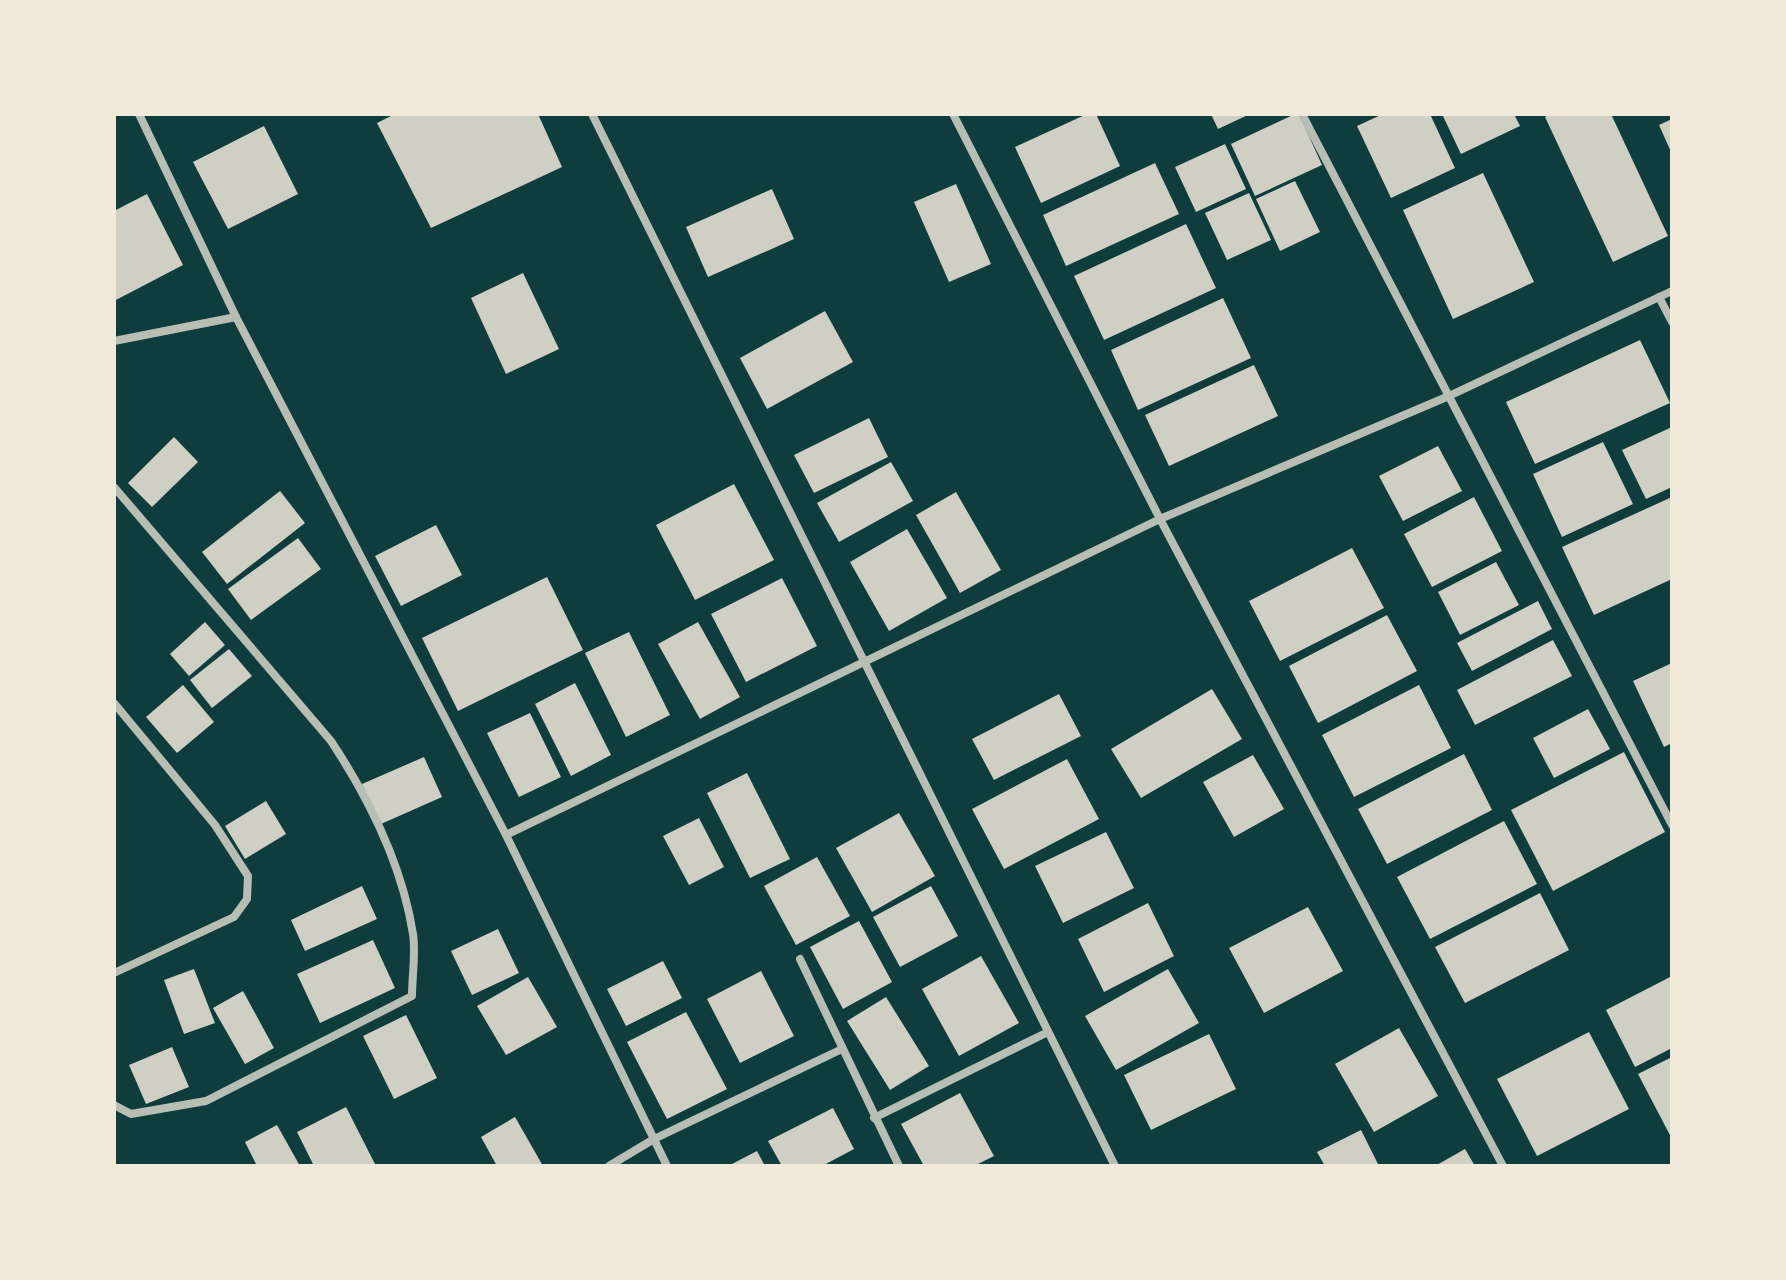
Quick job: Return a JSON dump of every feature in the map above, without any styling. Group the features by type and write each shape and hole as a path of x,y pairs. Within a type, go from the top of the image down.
{"street":[{"path":"139,114 236,317 506,835 667,1166"},
{"path":"592,114 1115,1166"},
{"path":"953,114 1160,519 1503,1166"},
{"path":"1302,114 1672,825"},
{"path":"506,835 1160,519 1449,396 1672,291"},
{"path":"1659,297 1672,322"},
{"path":"114,341 236,317"},
{"path":"114,487 322,730 360,784 397,865 414,936 412,996 206,1101 131,1114 114,1105"},
{"path":"114,703 215,825 248,876 248,887 247,899 234,917 114,973"},
{"path":"800,959 899,1166"},
{"path":"874,1118 1048,1032"},
{"path":"609,1166 654,1139 842,1049"}],"building":[{"path":"395,114 538,114 562,167 431,228 377,123"},
{"path":"1087,114 1096,114 1120,166 1041,203 1015,147"},
{"path":"1211,114 1250,114 1218,129"},
{"path":"1299,114 1322,165 1255,196 1231,144"},
{"path":"1383,114 1430,114 1455,168 1391,198 1357,126"},
{"path":"1442,114 1514,114 1520,126 1461,154"},
{"path":"1551,114 1611,114 1668,236 1613,262 1545,117"},
{"path":"1672,119 1672,154 1659,125"},
{"path":"264,126 298,194 228,229 193,162"},
{"path":"1225,144 1246,189 1196,212 1175,167"},
{"path":"1155,163 1179,214 1066,266 1043,215"},
{"path":"1483,173 1534,282 1453,319 1403,210"},
{"path":"1295,181 1320,232 1280,251 1256,199"},
{"path":"956,184 991,264 949,282 914,202"},
{"path":"772,189 794,239 708,277 686,227"},
{"path":"1249,193 1271,240 1227,260 1205,213"},
{"path":"147,194 183,265 114,301 114,211"},
{"path":"1186,224 1216,288 1104,340 1074,276"},
{"path":"523,273 559,349 506,374 471,298"},
{"path":"1223,298 1251,358 1138,410 1111,350"},
{"path":"825,311 853,362 767,409 740,358"},
{"path":"1640,340 1670,403 1535,464 1506,402"},
{"path":"1254,365 1278,416 1169,466 1145,415"},
{"path":"869,418 888,457 814,493 794,455"},
{"path":"1672,427 1672,487 1646,499 1622,450"},
{"path":"174,437 198,462 152,507 128,483"},
{"path":"1603,442 1633,504 1562,537 1533,474"},
{"path":"1438,446 1462,491 1403,521 1379,476"},
{"path":"891,462 913,501 839,542 817,503"},
{"path":"734,484 774,560 695,600 656,525"},
{"path":"280,491 305,523 227,584 202,552"},
{"path":"956,492 1001,570 960,593 916,515"},
{"path":"1474,497 1502,551 1432,587 1404,534"},
{"path":"1672,497 1672,579 1594,615 1562,547"},
{"path":"436,525 462,575 401,606 375,556"},
{"path":"907,529 947,598 889,631 850,562"},
{"path":"298,538 321,569 251,620 228,589"},
{"path":"1352,548 1384,608 1280,661 1249,601"},
{"path":"1496,562 1519,605 1460,635 1438,592"},
{"path":"547,577 583,650 458,711 422,638"},
{"path":"782,578 817,646 746,682 711,614"},
{"path":"1538,601 1552,629 1472,671 1457,643"},
{"path":"1387,615 1417,671 1318,723 1289,666"},
{"path":"205,622 225,645 189,676 170,654"},
{"path":"698,622 740,697 700,719 658,644"},
{"path":"629,632 670,715 626,737 585,653"},
{"path":"1553,640 1572,676 1475,725 1457,690"},
{"path":"229,649 252,676 212,708 190,680"},
{"path":"1672,663 1672,743 1664,747 1633,681"},
{"path":"575,683 611,755 571,776 535,704"},
{"path":"183,685 214,722 177,753 146,717"},
{"path":"1419,685 1451,748 1354,797 1322,735"},
{"path":"1212,689 1242,739 1141,798 1111,749"},
{"path":"1059,694 1081,736 994,780 972,739"},
{"path":"1588,709 1610,749 1554,778 1533,738"},
{"path":"530,713 561,777 519,797 487,733"},
{"path":"1624,752 1665,832 1553,891 1511,810"},
{"path":"1464,754 1492,810 1387,864 1358,809"},
{"path":"1253,755 1284,809 1234,837 1203,782"},
{"path":"424,757 442,797 381,824 362,784"},
{"path":"1067,759 1099,819 1004,869 972,809"},
{"path":"747,773 790,859 750,878 707,793"},
{"path":"266,801 286,834 245,859 225,826"},
{"path":"899,813 935,876 872,912 836,848"},
{"path":"699,818 724,867 689,885 663,836"},
{"path":"1504,821 1537,884 1430,939 1397,877"},
{"path":"1106,832 1134,888 1063,923 1035,866"},
{"path":"817,857 850,916 796,945 764,886"},
{"path":"362,886 377,919 305,951 291,920"},
{"path":"931,886 958,936 900,967 873,917"},
{"path":"1540,893 1569,950 1465,1003 1435,947"},
{"path":"1148,903 1174,956 1104,992 1078,939"},
{"path":"1308,907 1343,971 1264,1013 1229,948"},
{"path":"859,921 892,982 843,1009 810,947"},
{"path":"498,929 519,973 472,995 451,951"},
{"path":"373,940 395,988 320,1023 297,974"},
{"path":"981,956 1019,1023 959,1056 922,989"},
{"path":"663,961 682,998 626,1026 607,989"},
{"path":"194,969 215,1023 184,1034 164,980"},
{"path":"1168,969 1199,1023 1116,1070 1085,1016"},
{"path":"761,971 794,1036 740,1063 707,999"},
{"path":"1672,976 1672,1048 1635,1067 1606,1010"},
{"path":"528,977 557,1027 506,1055 477,1006"},
{"path":"243,991 274,1048 245,1064 213,1008"},
{"path":"886,997 929,1066 890,1090 847,1021"},
{"path":"686,1012 727,1089 667,1119 627,1042"},
{"path":"406,1015 437,1078 394,1099 363,1036"},
{"path":"1399,1028 1438,1096 1374,1132 1335,1064"},
{"path":"1589,1032 1629,1109 1537,1156 1497,1079"},
{"path":"1209,1034 1236,1089 1151,1130 1124,1075"},
{"path":"172,1047 189,1087 146,1104 129,1065"},
{"path":"1672,1057 1672,1139 1638,1074"},
{"path":"960,1093 994,1156 974,1166 924,1166 901,1124"},
{"path":"346,1107 376,1166 314,1166 297,1132"},
{"path":"833,1108 854,1149 822,1166 782,1166 768,1141"},
{"path":"515,1117 543,1166 497,1166 481,1137"},
{"path":"277,1125 300,1166 257,1166 245,1142"},
{"path":"1361,1130 1379,1166 1325,1166 1317,1152"},
{"path":"1465,1149 1475,1166 1435,1166"},
{"path":"757,1151 765,1166 728,1166"}]}
